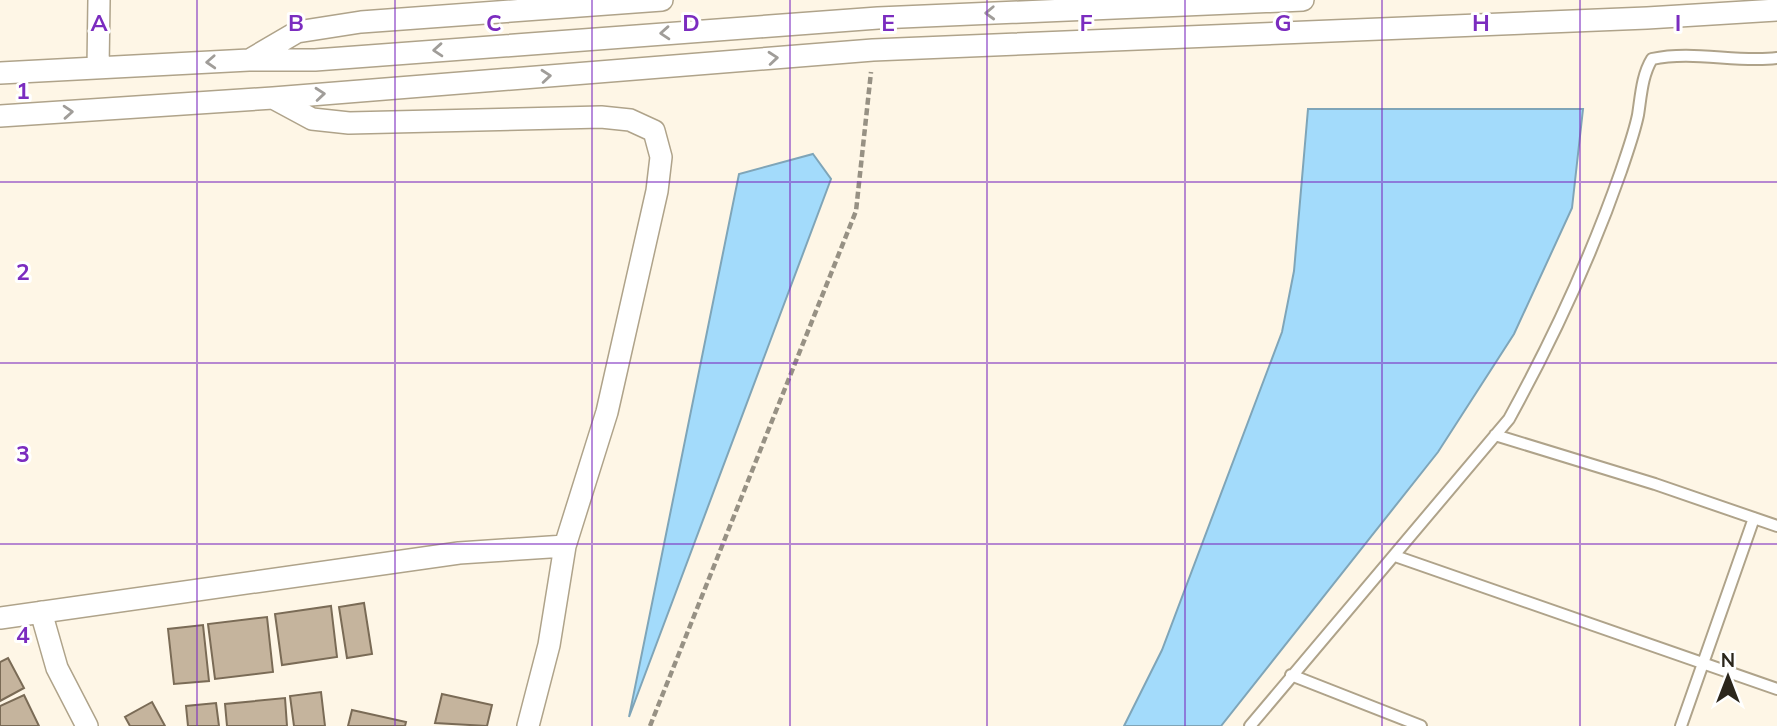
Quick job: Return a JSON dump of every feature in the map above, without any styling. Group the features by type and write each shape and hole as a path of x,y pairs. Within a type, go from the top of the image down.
{"street":[{"path":"98,68 99,0"},
{"path":"249,60 298,32 348,24 662,0"},
{"path":"0,73 249,60 329,59 878,18 1303,0"},
{"path":"0,116 273,98 873,50 1633,19 1777,10"},
{"path":"273,98 312,119 349,123 601,117 631,120 654,131 661,157 657,191 607,412 565,547 549,645 528,726"},
{"path":"0,618 459,553 565,547"},
{"path":"41,612 57,668 87,726"}],"lane":[{"path":"1250,726 1508,419 1537,368 1586,263 1622,167 1637,118 1646,68 1652,59 1668,55 1756,60 1777,58"},
{"path":"1495,435 1777,526"},
{"path":"1681,726 1706,662 1755,518"},
{"path":"1395,556 1706,662 1777,689"},
{"path":"1291,675 1421,726"}],"path":[{"path":"650,726 856,211 873,50"}],"water":[{"path":"1308,109 1583,109 1572,208 1514,334 1438,452 1221,726 1124,726 1162,650 1282,332 1294,271"},
{"path":"813,154 831,179 629,717 739,174"}],"building":[{"path":"364,603 372,654 347,658 339,607"},
{"path":"331,606 337,657 282,665 275,614"},
{"path":"267,617 273,672 215,679 208,624"},
{"path":"203,625 209,681 174,684 168,629"},
{"path":"8,658 24,688 0,701 0,662"},
{"path":"321,692 325,726 294,726 290,696"},
{"path":"442,694 492,705 487,726 435,723"},
{"path":"24,695 39,726 0,726 0,706"},
{"path":"285,698 287,726 227,726 225,704"},
{"path":"152,702 165,726 130,726 125,717"},
{"path":"216,703 219,726 188,726 186,706"},
{"path":"352,710 406,722 405,726 348,726"}]}
